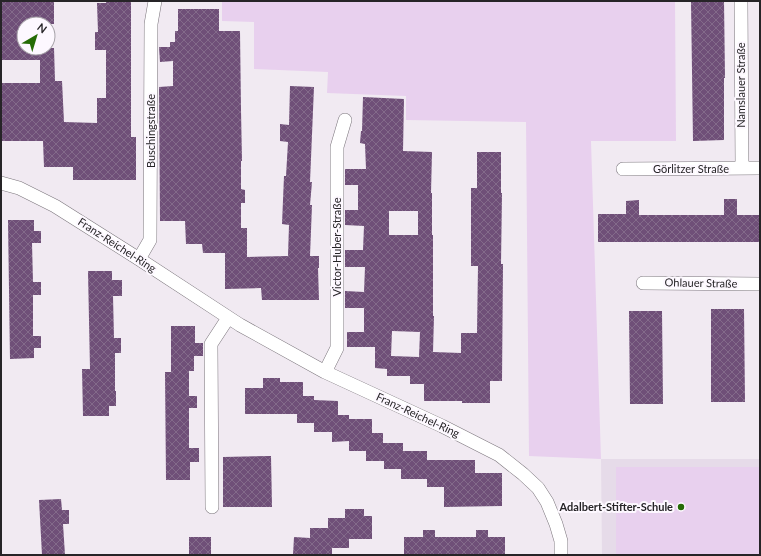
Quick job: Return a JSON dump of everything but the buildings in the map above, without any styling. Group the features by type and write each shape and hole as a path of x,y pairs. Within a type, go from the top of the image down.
{"street":[{"name":"Buschingstraße","path":"139,259 150,240 151,24 155,1"},
{"name":"Namslauer Straße","path":"741,1 742,168"},
{"name":"Victor-Huber-Straße","path":"325,372 337,348 337,147 345,120"},
{"name":"Görlitzer Straße","path":"623,169 760,168"},
{"name":"Franz-Reichel-Ring","path":"1,183 19,188 55,206 139,259 240,326 325,372 499,455 538,488 556,524 560,541 561,555"},
{"name":"Ohlauer Straße","path":"643,283 760,284"},
{"path":"212,507 211,344 228,318"}],"shaded area":[{"path":"222,1 675,1 676,141 591,141 601,459 529,456 526,122 406,120 406,96 327,93 328,72 254,69 254,22 222,21"},
{"name":"Adalbert-Stifter-Schule","path":"601,459 760,459 760,555 602,555"},
{"name":"Adalbert-Stifter-Schule","path":"616,467 760,467 760,555 616,555"}],"place":[{"name":"Adalbert-Stifter-Schule","path":"681,507"}]}
